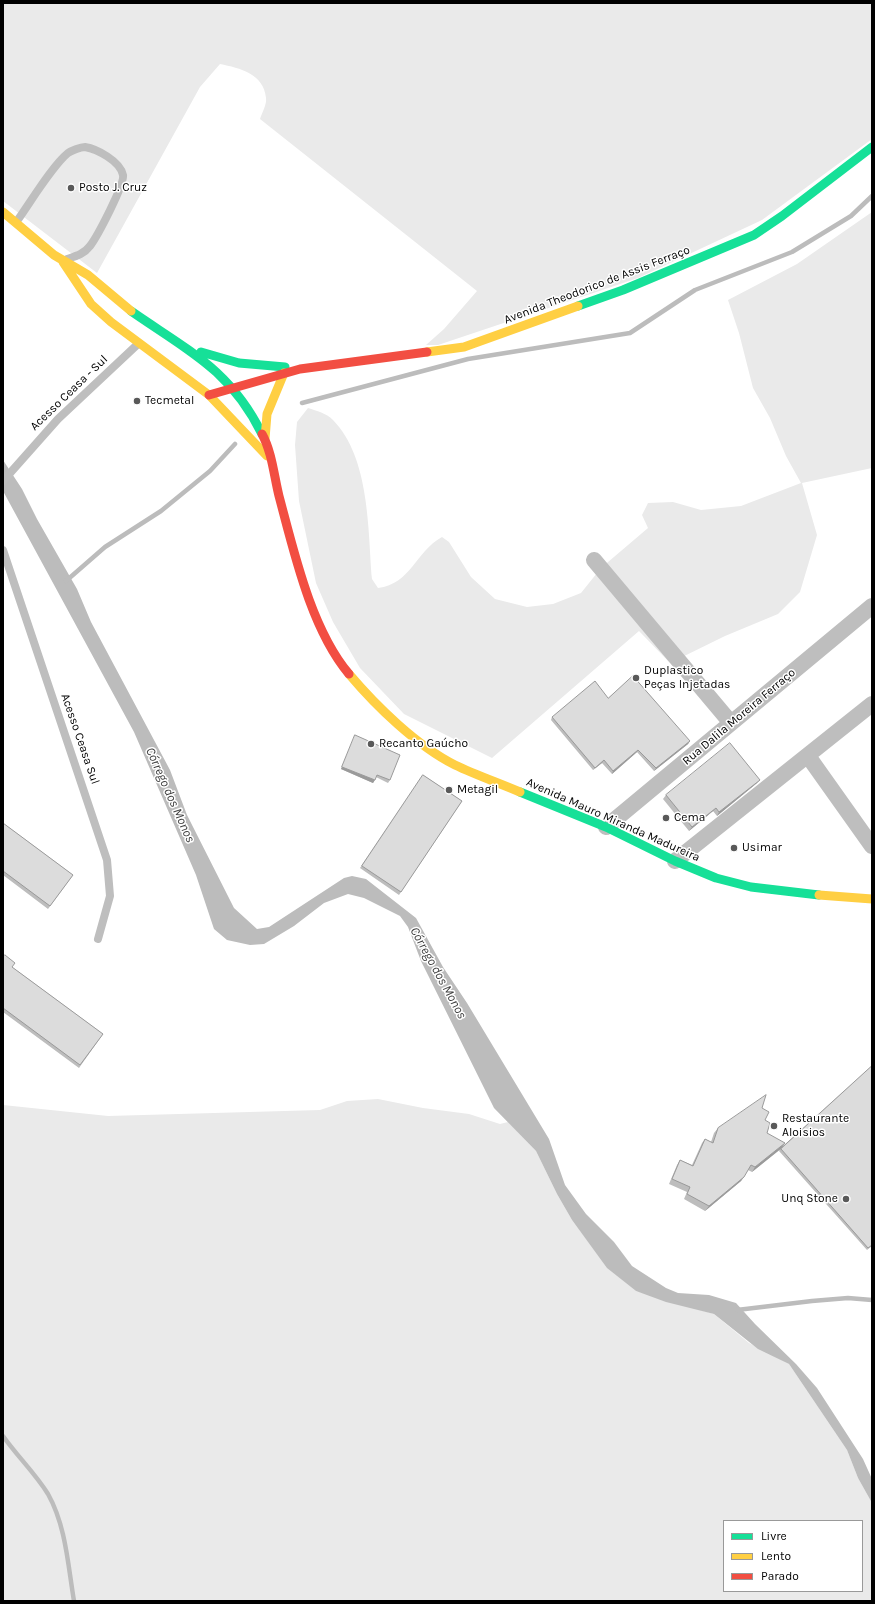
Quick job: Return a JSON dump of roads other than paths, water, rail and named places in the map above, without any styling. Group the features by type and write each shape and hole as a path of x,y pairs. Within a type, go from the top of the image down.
{"main road":[{"name":"Avenida Theodorico de Assis Ferraço","path":"209,395 232,387 300,369 464,346 489,339 623,290 754,235 782,216 872,147"},
{"name":"Avenida Mauro Miranda Madureira","path":"3,212 62,261 88,276 124,306 187,347 225,377 242,397 265,439 289,534 315,615 339,662 369,698 428,749 455,765 606,827 675,861 716,878 750,887 785,892 872,898"},
{"name":"Avenida Mauro Miranda Madureira","path":"62,261 91,304 138,343 209,395 270,458"},
{"name":"Avenida Theodorico de Assis Ferraço","path":"187,347 216,358 239,363 300,369"},
{"path":"265,439 267,414 284,373"}],"street":[{"path":"594,560 731,723"},
{"name":"Rua Dalila Moreira Ferraço","path":"606,827 872,606"},
{"path":"675,861 872,704"},
{"path":"808,756 872,846"}],"lane":[{"path":"16,222 58,163 68,152 83,147 98,151 115,162 123,174 122,186 90,246 81,254 62,261"},
{"name":"Acesso Ceasa - Sul","path":"3,481 17,463 58,419 138,343 157,327"},
{"name":"Acesso Ceasa Sul","path":"3,550 107,860 110,896 98,939"}],"water":[{"name":"Córrego dos Monos","path":"3,460 22,489 37,519 77,589 91,622 170,770 187,815 234,908 257,929 269,927 344,878 352,876 366,879 416,918 443,967 467,1003 549,1139 565,1185 586,1214 614,1242 632,1266 666,1288 678,1293 709,1295 736,1303 796,1364 817,1388 863,1459 872,1479 872,1503 858,1478 847,1450 789,1364 758,1349 714,1314 666,1302 636,1291 607,1268 572,1220 557,1194 536,1151 494,1108 421,961 408,927 400,916 364,898 348,894 324,903 294,926 264,944 250,945 227,940 214,929 196,875 134,732 3,491"}],"waterway":[{"path":"302,403 468,359 630,333 695,290 792,252 851,216 872,196"},
{"path":"66,581 105,547 161,511 210,471 235,444"},
{"path":"737,1310 848,1298 872,1300"},
{"path":"3,1436 43,1486 54,1506 66,1546 74,1601"}],"place":[{"name":"Posto J. Cruz","path":"71,188"},
{"name":"Tecmetal","path":"137,401"},
{"name":"Duplastico Peças Injetadas","path":"636,678"},
{"name":"Recanto Gaúcho","path":"371,744"},
{"name":"Metagil","path":"449,790"},
{"name":"Cema","path":"666,818"},
{"name":"Usimar","path":"734,848"},
{"name":"Restaurante Aloisios","path":"774,1126"},
{"name":"Unq Stone","path":"846,1199"}]}
